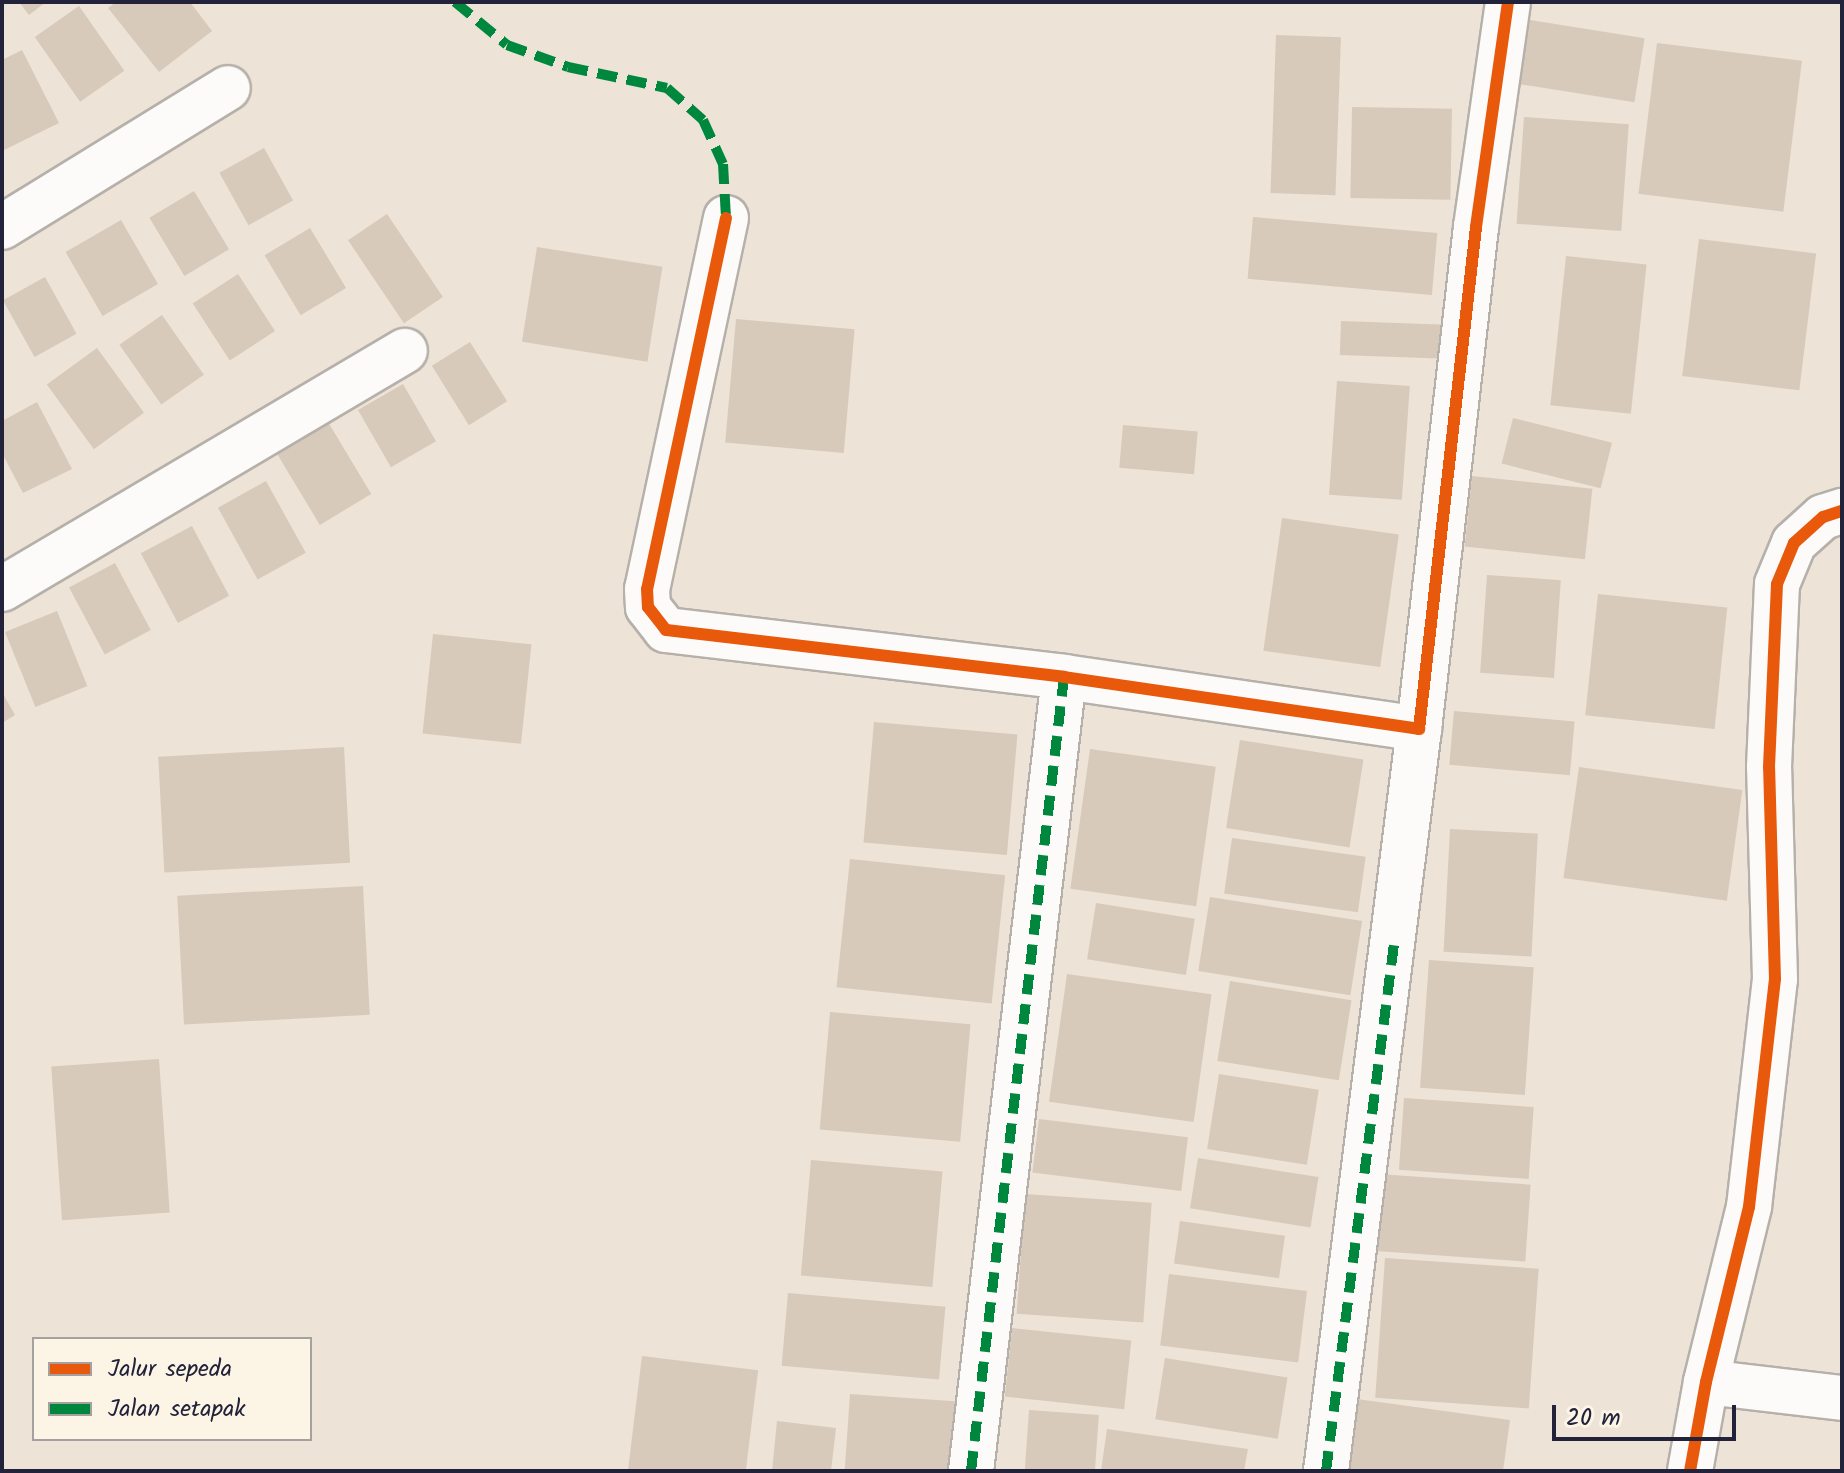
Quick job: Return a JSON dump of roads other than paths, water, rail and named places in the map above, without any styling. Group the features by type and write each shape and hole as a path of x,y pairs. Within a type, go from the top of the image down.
{"street":[{"path":"1326,1471 1419,729 1476,227 1508,2"},
{"path":"2,227 228,88"},
{"path":"726,218 647,589 648,607 666,630 1064,677 1419,729"},
{"path":"2,589 405,351"},
{"path":"1690,1471 1706,1382 1749,1207 1775,979 1769,767 1777,584 1794,543 1823,517 1842,511"},
{"path":"971,1471 1064,677"},
{"path":"1706,1382 1842,1398"}]}
